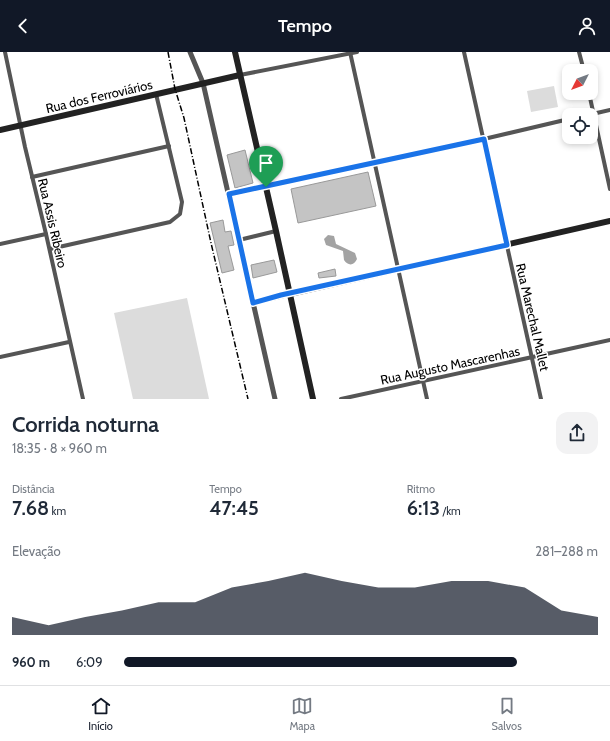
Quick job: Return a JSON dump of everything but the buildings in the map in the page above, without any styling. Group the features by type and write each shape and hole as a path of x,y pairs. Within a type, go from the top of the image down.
{"main road":[{"path":"235,52 313,399"},
{"name":"Rua dos Ferroviários","path":"0,130 240,75"},
{"path":"290,294 610,221"}],"street":[{"name":"Rua Assis Ribeiro","path":"5,52 83,399"},
{"path":"190,52 203,83 275,399"},
{"path":"240,75 356,52"},
{"name":"Rua Marechal Mallet","path":"464,52 541,399"},
{"path":"579,52 582,64"},
{"path":"350,53 427,399"},
{"path":"50,249 170,222 180,214 182,202 156,94"},
{"path":"598,113 610,110"},
{"path":"229,194 562,121"},
{"path":"598,136 610,189"},
{"path":"32,177 169,146"},
{"path":"239,240 276,231"},
{"path":"0,244 46,234"},
{"path":"253,303 290,294"},
{"name":"Rua Augusto Mascarenhas","path":"341,399 610,340"},
{"path":"0,357 69,342"}],"shaded area":[{"path":"554,86 558,107 531,112 527,91"},
{"path":"328,235 334,236 336,244 355,253 357,259 353,264 347,263 344,260 343,251 326,245 324,239"},
{"path":"187,298 209,399 133,399 114,313"}],"railway":[{"path":"168,52 175,89 184,118 211,243 248,399"}],"route":[{"path":"484,139 507,245 281,295 253,303 229,194 266,187 484,139"}]}
